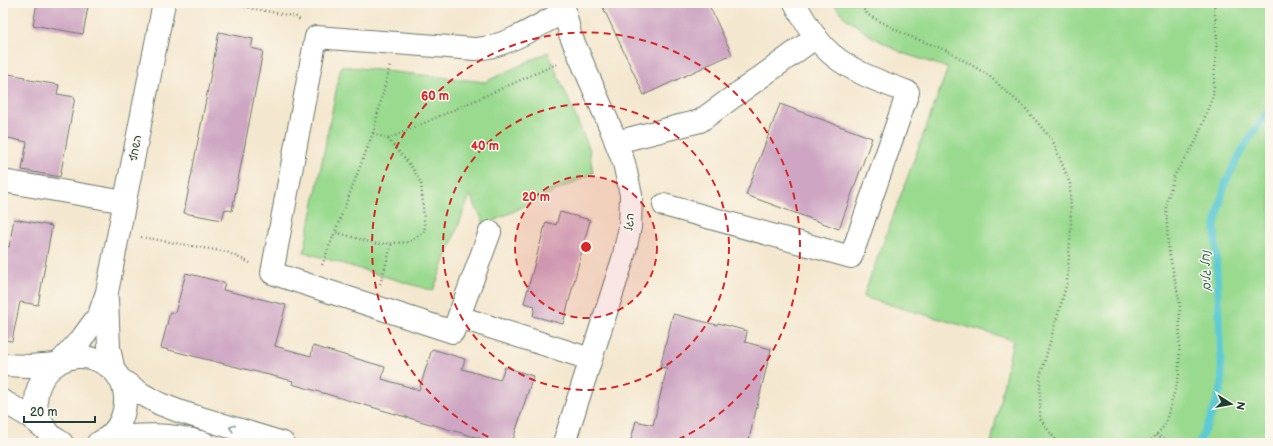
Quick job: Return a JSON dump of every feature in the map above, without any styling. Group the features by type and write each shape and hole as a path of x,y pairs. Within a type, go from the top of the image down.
{"street":[{"name":"השחף","path":"56,439 41,423 36,408 36,394 41,380 50,369 59,362 82,338 99,315 107,292 164,3"},
{"path":"664,205 851,258 908,92 877,81 847,66 824,48 806,24 795,3"},
{"path":"490,232 453,332 272,273 316,37 486,49 505,43 564,7"},
{"name":"הגל","path":"564,7 570,34 624,163 631,195 630,227 623,259 564,443"},
{"path":"616,142 700,121 816,37"},
{"path":"3,181 125,202"},
{"name":"השחף","path":"103,441 118,427 125,413 126,397 122,383 117,375 109,348 107,292"},
{"path":"459,317 590,360"},
{"path":"3,365 29,366 59,362 76,357 90,357 103,362 142,394 160,404 181,412 283,443"},
{"path":"3,402 30,417 56,439"},
{"path":"103,441 139,434 180,437 204,443"}],"path":[{"path":"225,3 297,17 316,37"},
{"path":"860,3 868,16 906,35 948,52 988,75 1026,109 1052,140 1070,184 1071,227 1067,283 1040,377 1040,419 1058,443"},
{"path":"1149,443 1165,425 1180,376 1180,305 1168,246 1166,205 1174,176 1195,143 1213,96 1217,40 1214,3"},
{"path":"313,287 372,134 396,43"},
{"path":"388,139 579,54"},
{"path":"335,232 377,244 409,242 425,231 421,183 411,166 388,139 372,134"},
{"path":"118,233 227,252 272,273"},
{"path":"374,306 392,243"},
{"path":"1156,435 1175,443"}],"green space":[{"path":"833,3 1270,3 1270,443 991,443 1013,340 863,297 948,68 902,53 871,36 844,17"},
{"path":"548,52 589,148 593,173 485,225 470,195 433,291 304,252 341,66 485,82"}],"building":[{"path":"37,3 83,3 82,6 88,7 83,34 33,25"},
{"path":"601,3 708,3 732,54 644,95"},
{"path":"219,32 253,39 251,48 263,51 232,211 225,209 222,220 184,213"},
{"path":"3,73 25,77 24,79 59,85 57,94 75,97 60,177 22,170 27,142 3,137"},
{"path":"780,104 872,138 839,229 746,195"},
{"path":"560,212 590,220 563,324 533,316 535,306 524,303 546,222 556,225"},
{"path":"14,219 52,226 38,305 20,302 12,341 3,340 3,246 9,247"},
{"path":"186,273 225,283 223,290 286,305 275,346 311,356 313,346 385,367 382,379 419,390 432,349 465,359 462,369 500,380 505,367 533,376 512,443 496,443 292,384 293,381 161,348 170,312 175,313"},
{"path":"673,314 717,325 718,323 747,331 745,342 771,349 748,443 630,443 636,421 653,425 667,368 660,367"}],"waterway":[{"name":"נחל גלים","path":"1199,443 1212,414 1222,385 1215,225 1225,184 1242,150 1270,108"}]}
